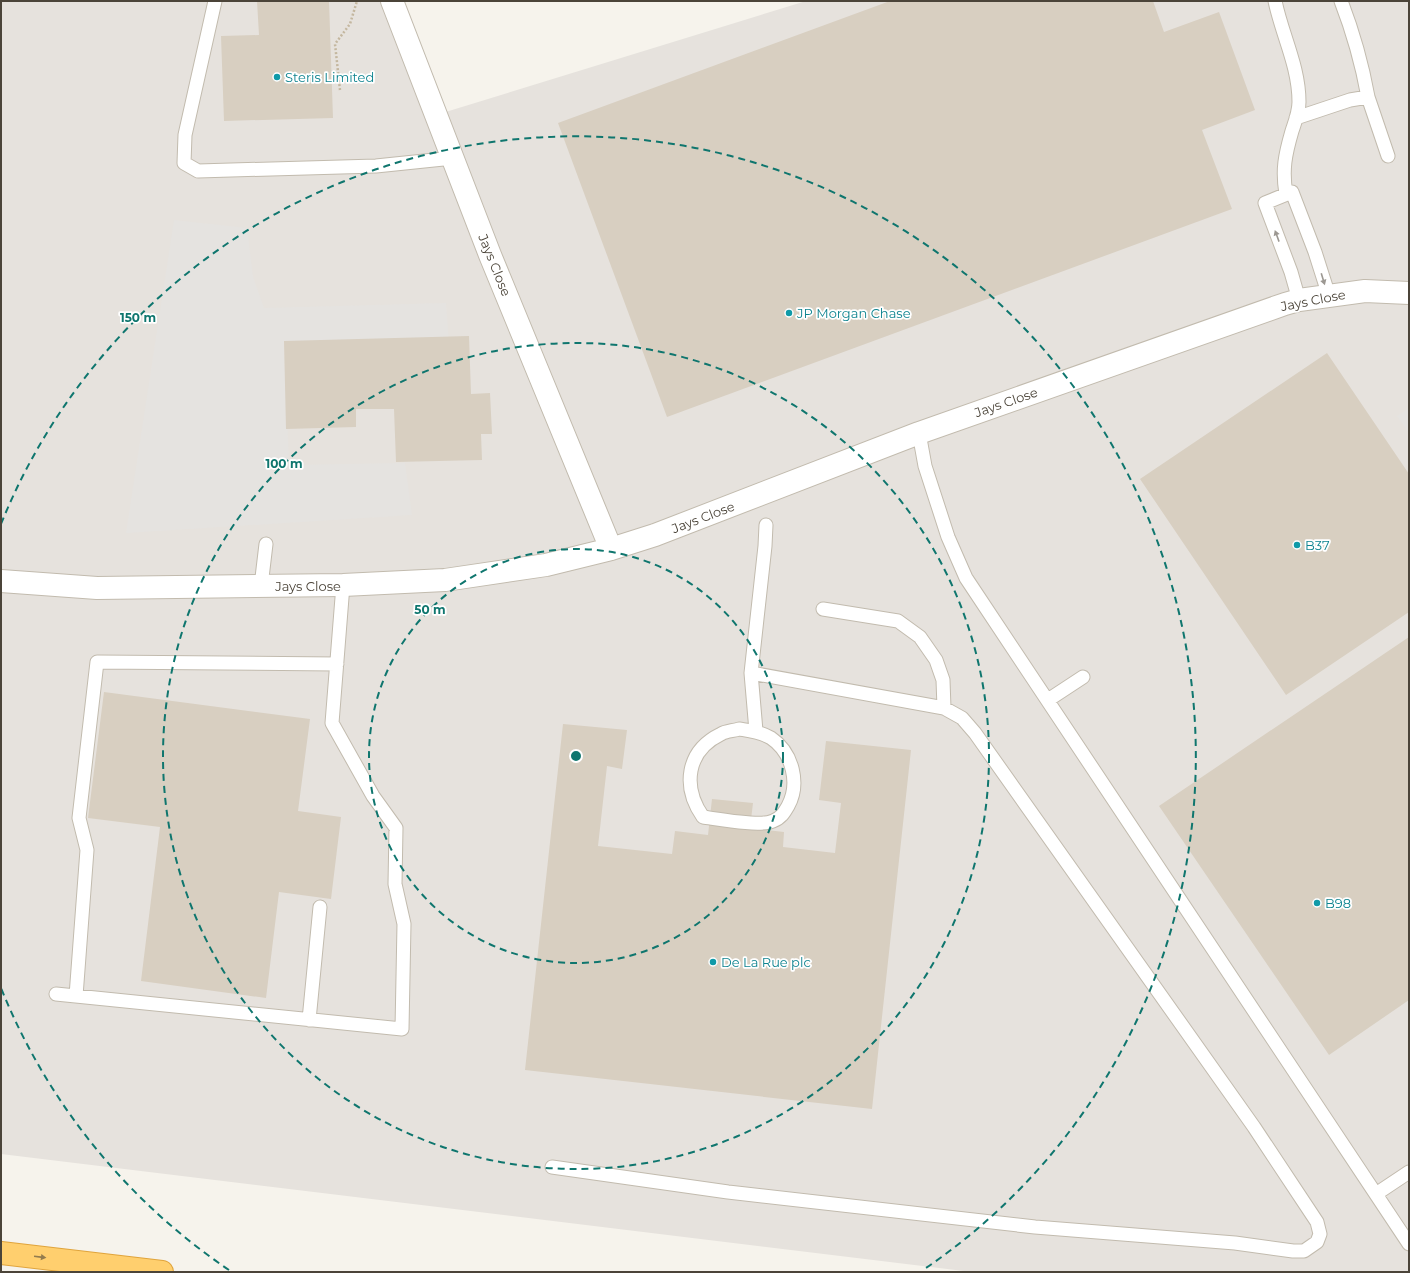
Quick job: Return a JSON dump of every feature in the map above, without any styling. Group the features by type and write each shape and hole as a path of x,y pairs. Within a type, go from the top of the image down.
{"highway":[{"path":"1,1253 162,1272"}],"street":[{"name":"Jays Close","path":"392,1 490,255 611,549"},
{"name":"Jays Close","path":"1,581 97,588 343,586 445,580 546,565 611,549 655,535 919,433 1299,300 1365,291 1409,293"}],"lane":[{"path":"215,1 186,135 184,163 198,171 376,166 453,158"},
{"path":"1275,1 1295,67 1299,86 1299,104 1284,165 1283,177 1286,194"},
{"path":"1341,1 1354,36 1361,61 1368,97 1388,156"},
{"path":"1296,118 1350,100 1368,97"},
{"path":"1299,300 1291,272 1265,203 1292,192 1315,252 1329,296"},
{"path":"919,433 926,466 948,537 966,578 1409,1244"},
{"path":"756,731 751,673 766,525"},
{"path":"261,586 266,544"},
{"path":"56,994 402,1029 404,924 395,884 396,828 373,796 332,723 343,586"},
{"path":"823,609 898,621 920,637 936,660 943,680 944,708"},
{"path":"76,996 88,850 79,818 97,662 337,664"},
{"path":"552,1167 728,1192 1035,1227 1235,1243 1293,1251 1304,1251 1317,1242 1320,1234 1317,1222 1254,1127 975,733 962,718 944,708 751,673"},
{"path":"1048,700 1083,677"},
{"path":"739,730 756,731 772,738 784,750 792,766 795,782 792,800 784,814 772,822 758,823 703,817 695,807 690,790 690,773 696,756 707,742 722,733 739,730"},
{"path":"309,1020 320,907"},
{"path":"1376,1194 1409,1172"}],"path":[{"path":"340,90 336,44 350,24 357,1"}],"shaded area":[{"path":"1,1 392,1 426,118 806,1 1409,1 1409,1272 972,1272 1,1154"},
{"path":"174,220 247,228 253,277 264,308 446,303 449,344 284,345 289,465 405,463 412,515 126,533"},
{"path":"1409,408 1409,433 1397,416"}],"building":[{"name":"Steris Limited","path":"257,1 329,1 333,118 224,121 221,36 259,35"},
{"name":"JP Morgan Chase","path":"890,1 1153,1 1164,32 1219,12 1255,110 1202,130 1232,209 667,417 558,123"},
{"path":"469,336 471,394 490,393 492,434 481,434 482,460 396,462 394,409 356,409 356,427 286,429 284,341"},
{"name":"B37","path":"1327,353 1409,474 1409,612 1286,695 1140,479"},
{"name":"B98","path":"1409,637 1409,1000 1329,1055 1159,806"},
{"path":"104,692 310,719 298,811 341,817 331,899 279,892 266,998 141,981 160,827 88,818"},
{"name":"De La Rue plc","path":"563,724 627,730 622,769 607,766 598,846 672,854 675,831 708,835 712,799 753,803 750,828 784,832 783,847 835,853 841,803 819,800 826,741 911,750 872,1109 525,1070"}],"place":[{"name":"Steris Limited","path":"277,77"},
{"name":"JP Morgan Chase","path":"789,313"},
{"name":"B37","path":"1297,545"},
{"name":"B98","path":"1317,903"},
{"name":"De La Rue plc","path":"713,962"}]}
